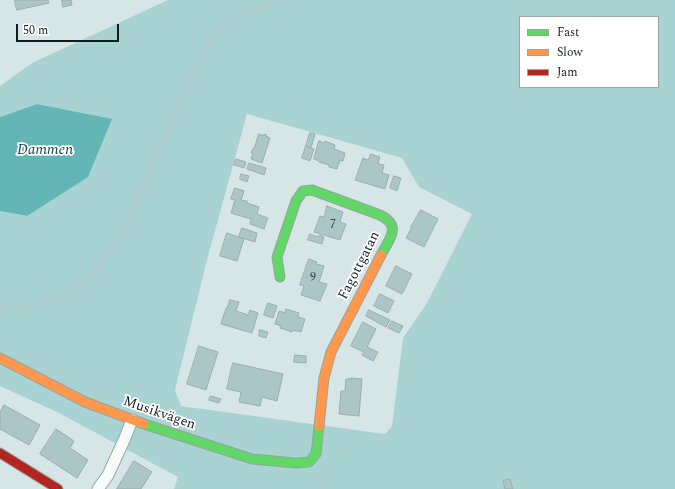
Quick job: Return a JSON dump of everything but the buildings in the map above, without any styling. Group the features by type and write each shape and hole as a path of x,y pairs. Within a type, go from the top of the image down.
{"street":[{"name":"Fagottgatan","path":"280,277 277,257 296,201 303,191 312,190 380,215 389,219 392,225 393,232 331,352 324,378 316,454 309,462"},
{"name":"Musikvägen","path":"0,358 85,402 132,420 252,459 296,464 309,462"},
{"path":"98,489 108,475 132,420"},
{"path":"0,453 58,489"}],"path":[{"path":"0,307 32,305 51,301 81,282 105,258 125,228 201,55 208,43 218,30 235,19 281,0"},
{"path":"309,462 322,486 319,489"}],"shaded area":[{"path":"168,0 675,0 675,489 174,489 178,477 57,412 0,386 0,211 27,216 111,120 37,104 0,117 0,86 32,63","holes":["247,114 402,158 419,187 472,214 427,303 403,338 392,426 385,434 181,406 175,390 207,260"]}],"water":[{"name":"Dammen","path":"37,104 112,119 88,177 27,216 0,211 0,117"}],"traffic: fast":[{"path":"280,277 277,257 296,201 303,191 312,190 380,215 387,219 391,224 392,233 381,255"},
{"path":"144,424 252,459 296,463 309,462 316,454 319,426"}],"traffic: slow":[{"path":"319,426 324,378 331,352 381,255"},
{"path":"0,358 85,402 144,424"}],"traffic: jam":[{"path":"0,453 58,489"}]}
